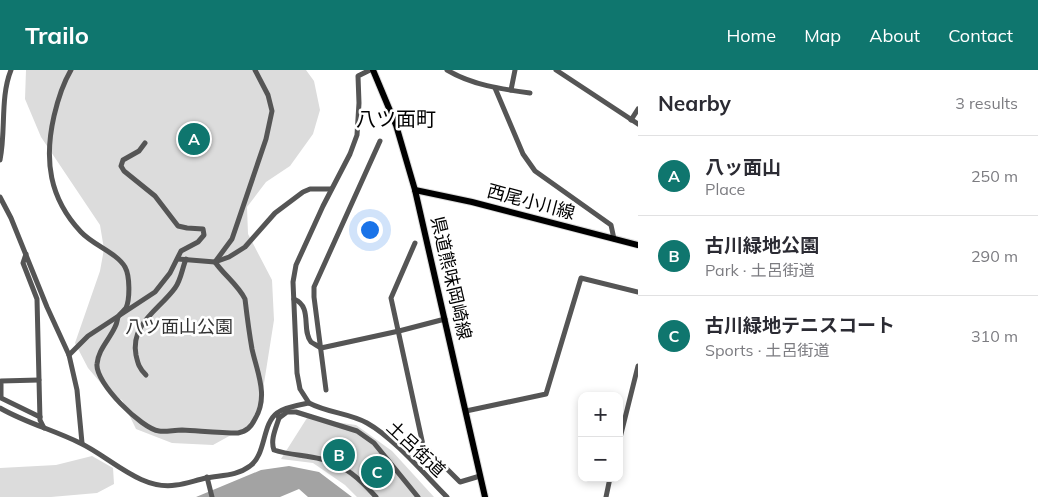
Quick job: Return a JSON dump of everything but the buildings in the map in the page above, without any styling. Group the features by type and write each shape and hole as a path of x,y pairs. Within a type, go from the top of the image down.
{"main road":[{"name":"県道熊味岡崎線","path":"372,70 396,125 415,190 485,497"},
{"name":"西尾小川線","path":"415,190 472,202 638,245"}],"street":[{"path":"0,160 3,143 4,96 11,70"},
{"path":"71,70 59,95 50,134 50,173 60,203 80,231 90,241 116,258 125,267 129,283 126,308 119,316 115,328 100,352 97,369 108,391 131,413 153,429 159,431 246,432 262,405 261,383 252,349 245,299 215,262"},
{"path":"215,262 232,239 266,139 272,111 268,95 255,70"},
{"path":"297,406 302,397 297,373 293,282 296,265 331,189 350,154 357,134 358,76 372,70"},
{"path":"447,70 458,77 495,88 530,93"},
{"path":"511,90 515,70"},
{"path":"556,70 638,124"},
{"path":"495,88 522,154 535,171 610,225 614,239"},
{"path":"631,120 638,109"},
{"path":"326,390 314,288 380,141"},
{"path":"69,355 83,340 155,292 166,279 181,251 198,242 204,233 200,229 178,226 155,196 124,171 121,166 123,160 135,154 145,143"},
{"path":"178,259 215,262 229,257 245,247 276,213 303,192 331,189"},
{"path":"0,197 11,218 47,307 69,355 77,390 82,443"},
{"path":"415,243 390,298 399,331 423,445 460,482 480,476"},
{"path":"26,254 23,263 37,299 40,417 44,428"},
{"path":"146,374 139,368 135,348 136,335 140,326 176,288 186,259"},
{"path":"466,411 546,394 581,278 638,292"},
{"path":"294,299 300,302 304,308 307,332 311,342 322,348 444,319"},
{"path":"620,437 638,366"},
{"path":"39,380 1,381 1,398 40,417"},
{"path":"0,408 82,443 140,479 156,484 175,486 237,473 251,466 260,452 272,418 297,406 309,403 300,389"},
{"name":"土呂街道","path":"309,403 320,409 346,414 367,423 384,434 447,497"},
{"path":"277,416 287,412 296,412 357,431 374,443 418,497"},
{"path":"277,416 272,446 274,450 322,459 336,464 352,474 376,497"},
{"path":"207,478 212,497"},
{"path":"606,497 609,482"}],"green space":[{"name":"八ツ面山公園","path":"26,70 306,70 314,81 320,110 313,134 290,166 266,182 247,207 248,234 272,280 274,320 262,396 251,424 213,445 172,443 136,429 122,400 111,395 88,368 75,343 100,271 104,249 100,225 41,137 25,99"},
{"path":"307,418 356,425 392,451 434,497 357,497 345,485 313,463 281,459"},
{"path":"92,456 113,468 114,484 97,493 51,497 0,497 0,468 56,465"}],"shaded area":[{"path":"289,466 319,472 352,497 308,497 299,489 280,497 196,497 261,470"}],"place":[{"name":"八ッ面山","path":"194,139"},
{"name":"古川緑地公園","path":"339,455"},
{"name":"古川緑地テニスコート","path":"377,472"}],"district":[{"name":"八ツ面町","path":"396,119"}]}
